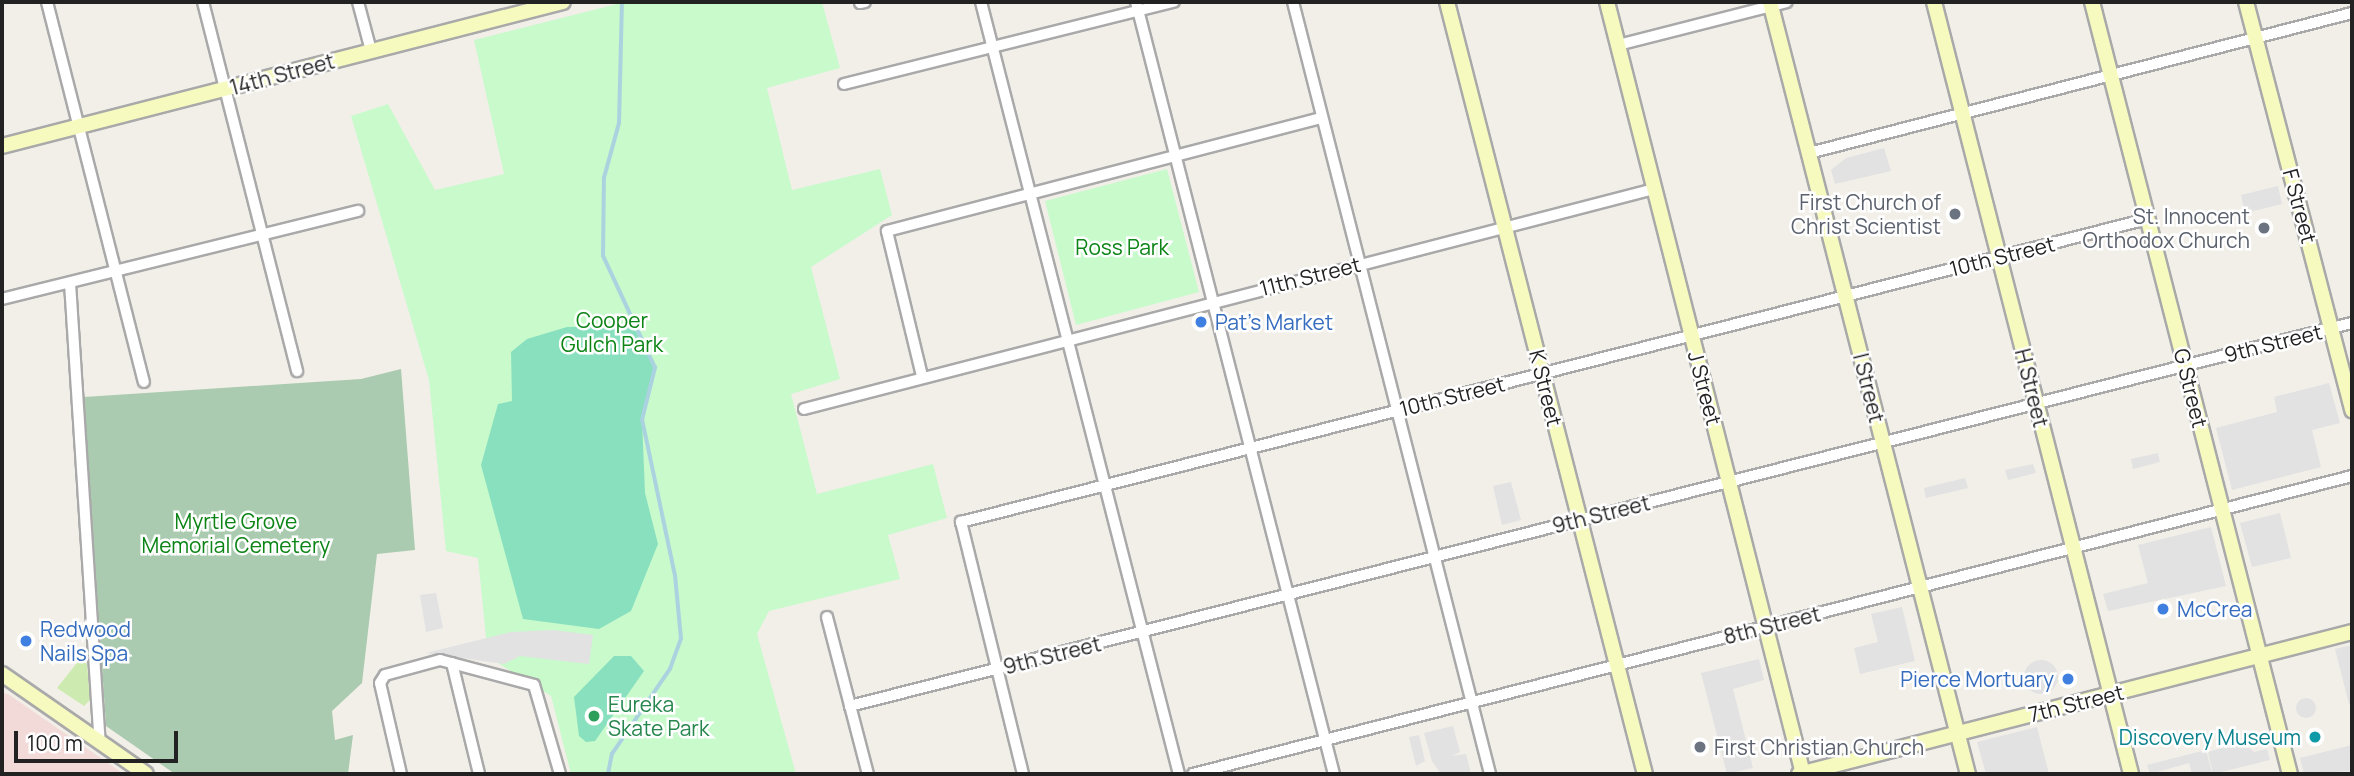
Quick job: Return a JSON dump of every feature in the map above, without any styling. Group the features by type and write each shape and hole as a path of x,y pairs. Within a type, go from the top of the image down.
{"street":[{"path":"47,2 144,382"},
{"path":"203,2 297,371"},
{"path":"358,2 371,51"},
{"name":"14th Street","path":"2,146 371,51 509,8 563,2"},
{"path":"981,2 1180,774"},
{"path":"844,84 993,47 1137,6 1174,2"},
{"path":"1293,2 1490,774"},
{"name":"K Street","path":"1447,2 1645,774"},
{"name":"J Street","path":"1607,2 1802,774"},
{"path":"1618,45 1787,2"},
{"name":"H Street","path":"1934,2 2132,774"},
{"name":"G Street","path":"2092,2 2290,774"},
{"name":"F Street","path":"2246,2 2352,411"},
{"name":"I Street","path":"1771,4 1968,774"},
{"path":"1137,6 1334,774"},
{"path":"1809,152 2352,13"},
{"path":"922,376 887,232 1176,154 1322,118"},
{"name":"11th Street","path":"804,409 1066,338 1654,189"},
{"path":"2,299 262,237 358,211"},
{"name":"10th Street","path":"996,669 961,522 2147,219"},
{"path":"70,283 100,742"},
{"name":"9th Street","path":"850,706 2352,323"},
{"name":"8th Street","path":"1193,774 2352,477"},
{"path":"827,617 867,774"},
{"name":"7th Street","path":"1802,774 2352,632"},
{"path":"401,774 381,679 440,660 523,679 539,690 560,774"},
{"path":"452,663 479,774"},
{"path":"996,669 1023,774"},
{"path":"2,674 146,774"}],"shaded area":[{"path":"1884,148 1891,171 1835,184 1831,170 1846,158"},
{"path":"2278,186 2282,204 2245,213 2241,195"},
{"path":"2329,383 2340,423 2312,430 2321,467 2232,490 2216,428 2277,412 2274,397"},
{"path":"2158,453 2160,462 2133,469 2131,459"},
{"path":"2033,464 2036,473 2008,480 2005,470"},
{"path":"1965,478 1968,488 1926,498 1924,488"},
{"path":"1511,482 1521,520 1502,525 1493,486"},
{"path":"2280,513 2291,558 2252,567 2240,523"},
{"path":"2211,527 2226,586 2108,611 2103,594 2148,583 2138,545"},
{"path":"436,593 443,628 426,632 420,595"},
{"path":"1902,607 1915,661 1860,674 1854,648 1878,642 1871,614"},
{"path":"553,630 593,635 589,664 520,656 504,664 426,653 511,632"},
{"path":"2352,645 2352,703 2349,704 2335,649"},
{"path":"1759,659 1764,680 1733,689 1753,768 1727,774 1701,673"},
{"path":"2041,660 2053,665 2058,677 2053,689 2041,694 2029,689 2024,677 2029,665"},
{"path":"2,693 8,694 124,774 2,774"},
{"path":"2306,698 2313,701 2316,708 2313,715 2306,718 2299,715 2296,708 2299,701"},
{"path":"1453,726 1460,752 1452,756 1466,754 1471,774 1441,774 1432,761 1424,733"},
{"path":"2037,727 2049,774 1986,774 1977,742"},
{"path":"1419,735 1425,761 1416,766 1409,737"},
{"path":"2243,742 2254,752 2267,749 2270,760 2213,774 2208,752"},
{"path":"2352,745 2352,771 2304,774 2300,758"},
{"path":"2206,750 2212,773 2192,774 2189,763 2150,774 2147,765"}],"green space":[{"name":"Cooper Gulch Park","path":"625,2 822,2 840,68 767,88 792,190 880,169 892,215 811,267 840,379 791,394 817,494 933,464 947,518 888,535 900,579 769,611 757,634 796,774 571,774 551,696 488,657 478,558 446,551 429,380 351,116 388,104 435,190 504,174 474,40"},
{"name":"Ross Park","path":"1167,169 1199,292 1076,325 1045,201"},
{"path":"633,326 655,368 642,420 645,493 658,544 631,611 599,629 523,619 481,465 498,404 512,401 511,352 527,339 567,327"},
{"name":"Myrtle Grove Memorial Cemetery","path":"401,369 415,550 377,554 362,683 332,711 335,740 353,735 348,774 175,774 106,726 84,397 361,379"},
{"name":"Eureka Skate Park","path":"614,656 631,656 644,671 595,741 586,742 579,736 574,697"},
{"path":"80,659 87,664 90,700 84,706 57,688"}],"waterway":[{"path":"608,774 612,754 670,669 681,639 675,576 642,420 655,368 603,256 604,178 619,123 622,2"}],"place":[{"name":"First Church of Christ Scientist","path":"1955,214"},
{"name":"St. Innocent Orthodox Church","path":"2264,228"},
{"name":"Pat's Market","path":"1201,322"},
{"name":"McCrea","path":"2163,609"},
{"name":"Redwood Nails Spa","path":"26,641"},
{"name":"Pierce Mortuary","path":"2068,679"},
{"name":"Eureka Skate Park","path":"594,716"},
{"name":"Discovery Museum","path":"2315,737"},
{"name":"First Christian Church","path":"1700,747"}]}
